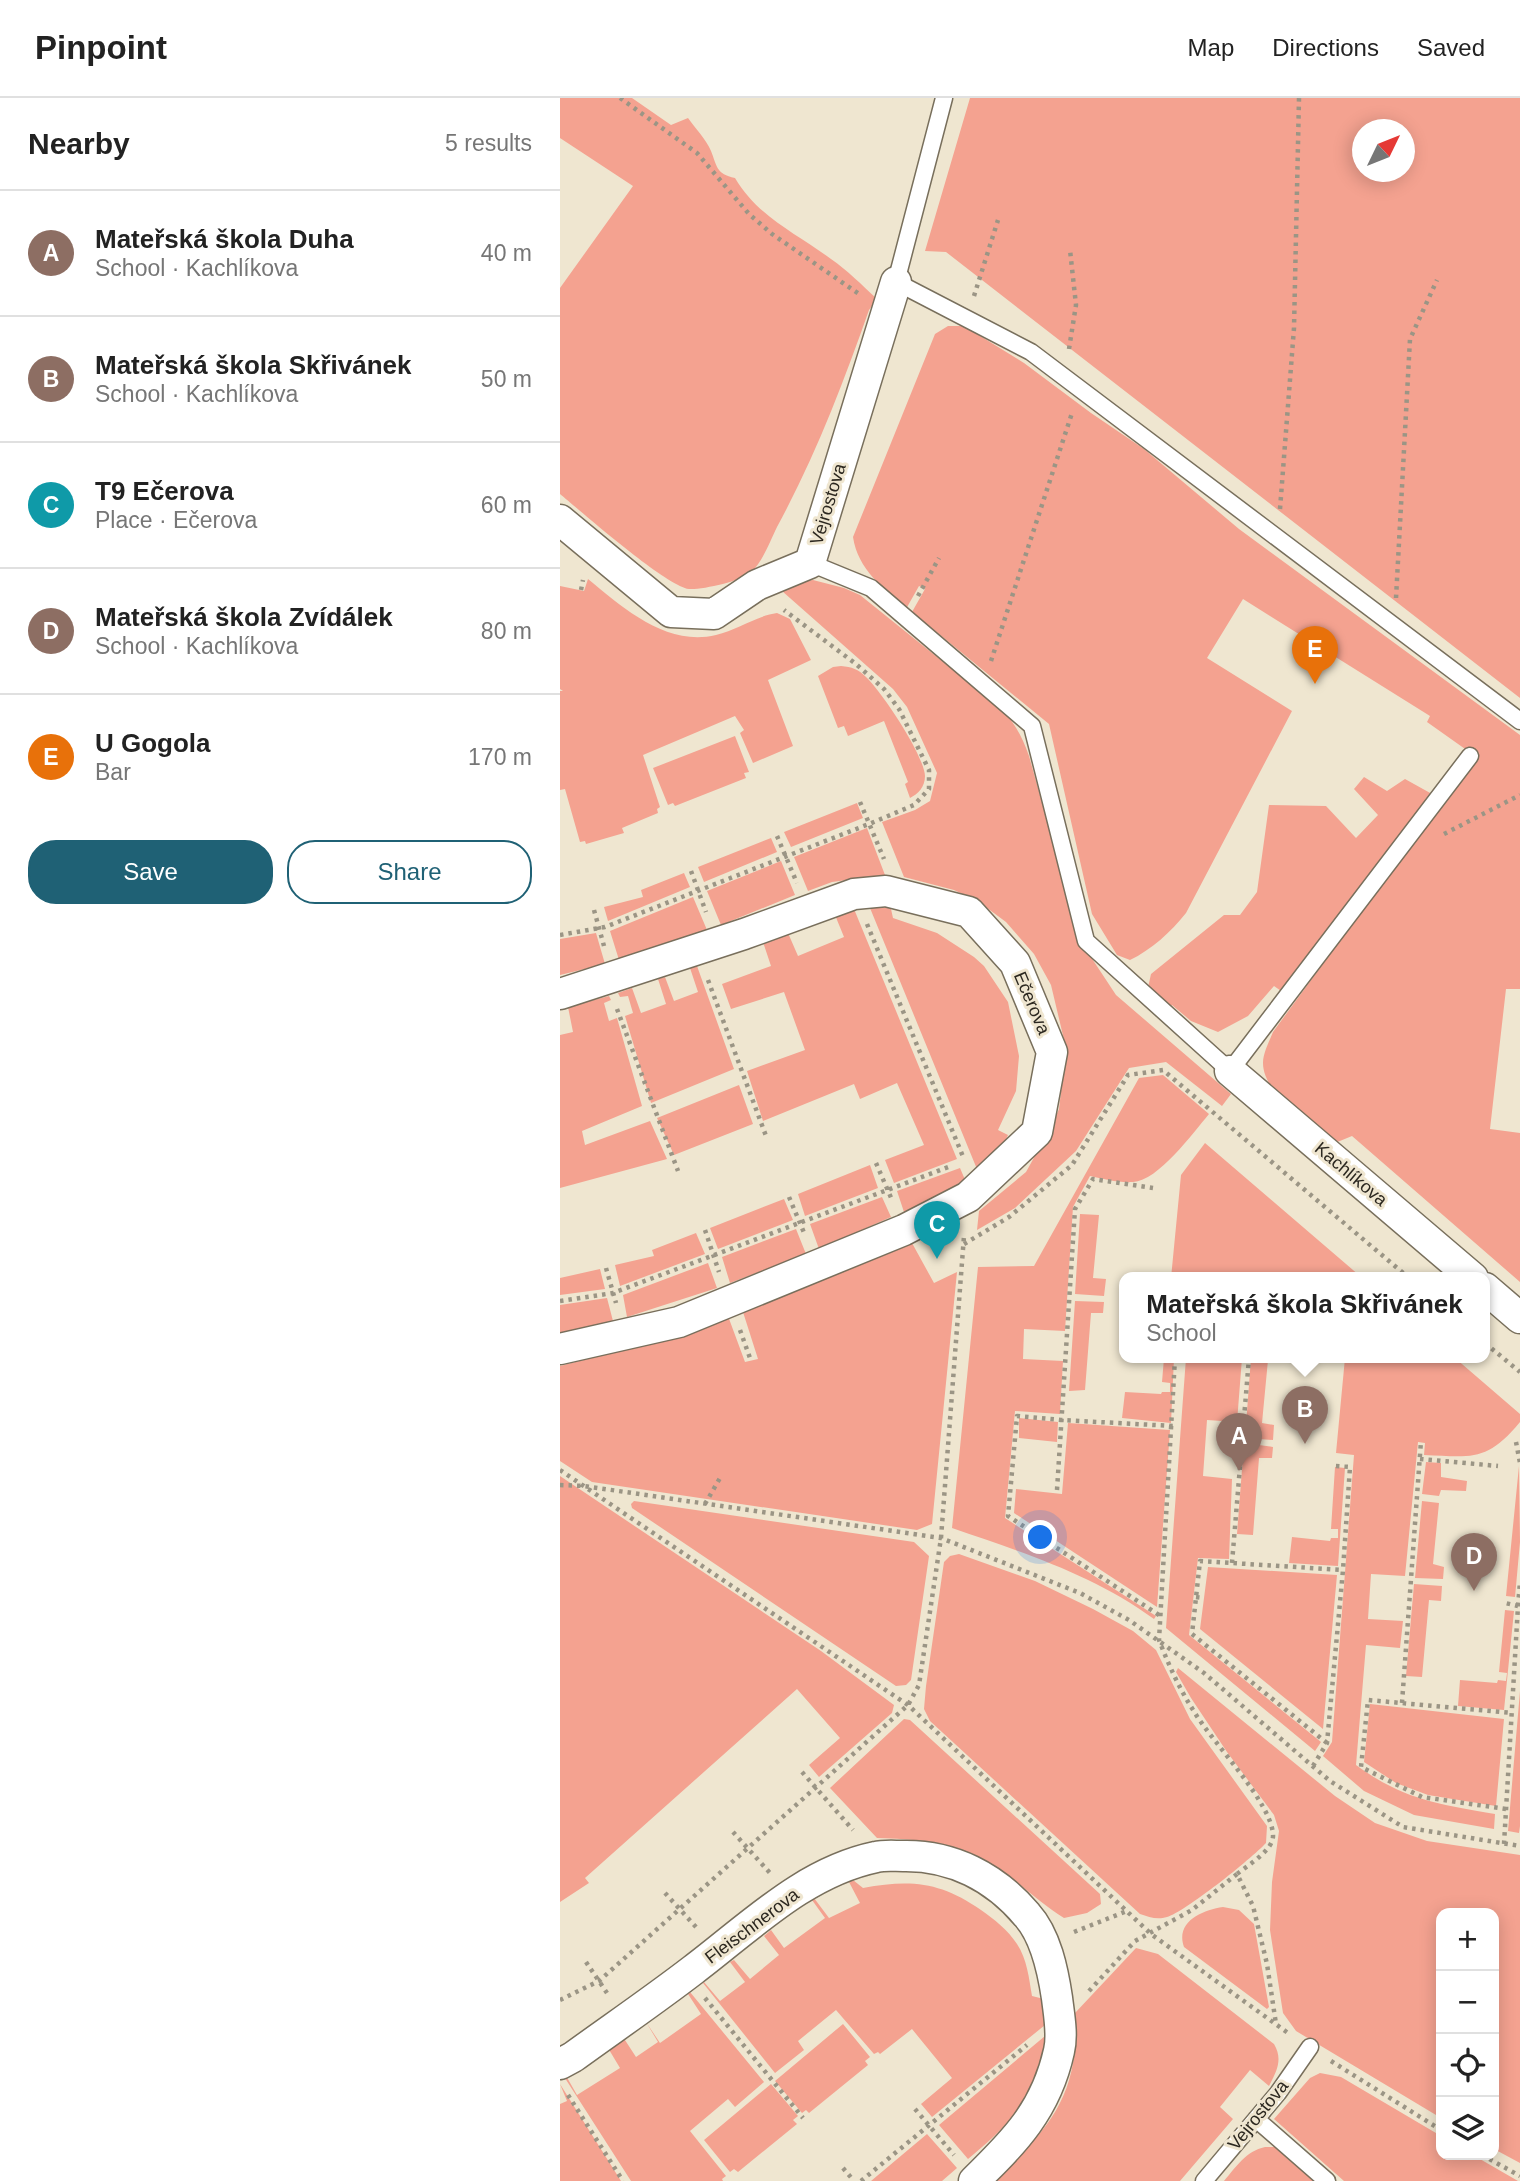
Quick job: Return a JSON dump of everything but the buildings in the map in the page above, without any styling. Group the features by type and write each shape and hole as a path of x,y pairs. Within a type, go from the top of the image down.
{"street":[{"name":"Vejrostova","path":"560,520 671,612 714,614 757,585 810,563 895,282"},
{"name":"Ečerova","path":"560,994 855,894 886,891 969,912 1015,963 1052,1052 1037,1132 968,1197 904,1230 679,1322 560,1349"},
{"name":"Kachlíkova","path":"1230,1071 1466,1272"},
{"path":"1490,1293 1520,1318"},
{"name":"Fleischnerova","path":"560,2064 687,1976 789,1895 833,1872 877,1857 921,1856 962,1865 997,1886 1028,1916 1044,1944 1055,1983 1059,2018 1060,2049 1042,2103 1017,2138 974,2181"}],"lane":[{"path":"944,98 895,282 1031,352 1520,721"},
{"path":"810,563 871,588 1032,726 1086,940 1230,1071 1470,756"},
{"name":"Vejrostova","path":"1204,2181 1256,2119 1310,2047"},
{"path":"1256,2119 1327,2181"}],"path":[{"path":"621,98 697,153 749,214 772,234 886,313"},
{"path":"1277,536 1283,489 1294,328 1299,98"},
{"path":"972,301 998,220"},
{"path":"1069,351 1076,305 1070,250"},
{"path":"1397,587 1410,339 1437,280"},
{"path":"984,684 1079,388"},
{"path":"905,618 939,558"},
{"path":"560,935 605,928 869,824 914,805 929,789 929,770 899,709 884,689 856,664 776,604"},
{"path":"1437,837 1520,795"},
{"path":"860,802 899,895"},
{"path":"777,835 808,910"},
{"path":"691,870 698,890 707,946 766,1136"},
{"path":"560,2000 599,1981 908,1705 919,1685 942,1538 963,1245 971,1178 855,894"},
{"path":"612,977 611,995 678,1171"},
{"path":"963,1245 1009,1217 1072,1165 1128,1075 1163,1070 1402,1272"},
{"path":"876,1163 904,1230"},
{"path":"560,1301 613,1293 952,1166"},
{"path":"1057,1490 1075,1209 1093,1179 1153,1188"},
{"path":"789,1197 818,1265"},
{"path":"738,1325 751,1361"},
{"path":"1490,1347 1520,1372"},
{"path":"862,2181 1078,2003 1135,1941 1192,1910 1271,1845 1273,1836 1262,1805 1195,1714 1171,1670 1159,1640 1175,1363"},
{"path":"1232,1563 1249,1363"},
{"path":"1159,1615 1008,1516 1017,1416 1173,1426"},
{"path":"1402,1703 1421,1441"},
{"path":"1516,1442 1520,1463"},
{"path":"1420,1459 1498,1466"},
{"path":"1313,1766 1327,1743 1343,1570 1350,1467 1335,1466"},
{"path":"560,1470 908,1705 1151,1934 1276,2025 1436,2127"},
{"path":"705,1504 720,1478"},
{"path":"560,1485 584,1486 942,1538 1080,1593 1159,1640 1204,1673 1330,1781 1403,1827 1520,1846"},
{"path":"1327,1743 1192,1634 1200,1561 1343,1570"},
{"path":"1504,1844 1520,1582"},
{"path":"1196,1597 1204,1598"},
{"path":"1505,1603 1518,1605"},
{"path":"1506,1809 1422,1797 1361,1767 1368,1700 1512,1713"},
{"path":"802,1772 877,1857"},
{"path":"733,1832 789,1895"},
{"path":"1237,1874 1253,1906 1267,1964 1276,2025"},
{"path":"665,1894 718,1952"},
{"path":"1044,1944 1127,1911"},
{"path":"687,1976 803,2118"},
{"path":"567,2094 623,2181"},
{"path":"915,2109 974,2181"},
{"path":"1491,2160 1520,2176"},
{"path":"844,2168 854,2181"}],"shaded area":[{"path":"560,98 632,98 671,125 688,118 706,142 721,172 735,178 744,192 766,214 837,263 877,299 869,310 828,420 791,501 759,563 750,573 738,579 695,589 678,585 624,547 560,494 560,288 633,186 560,138"},
{"path":"970,98 1520,98 1520,698 946,252 925,251"},
{"path":"948,326 964,326 1024,363 1144,449 1239,529 1520,735 1520,989 1506,989 1490,1129 1520,1133 1520,1282 1352,1136 1335,1143 1291,1108 1271,1086 1263,1063 1273,1032 1475,756 1427,722 1430,716 1243,599 1207,658 1292,711 1186,913 1160,940 1138,956 1130,960 1117,955 1092,914 1049,724 912,612 925,589 919,586 906,609 873,577 856,549 853,537 935,334"},
{"path":"588,579 631,613 663,630 680,635 716,635 777,613 790,619 811,660 768,680 793,746 753,763 740,733 744,730 735,716 643,755 660,807 657,809 658,813 622,828 624,833 586,844 585,841 580,842 565,789 560,790 560,691 563,691 560,689 560,586 584,591"},
{"path":"813,580 860,595 1003,710 1015,726 1029,756 1081,942 1116,995 1231,1094 1222,1106 1166,1062 1129,1068 1076,1151 1015,1208 977,1230 979,1211 1026,1172 1059,1109 1066,1048 1051,985 1034,954 1006,922 979,902 954,890 904,877 882,822 915,810 930,801 937,773 907,707 893,689 782,591 797,582"},
{"path":"833,667 855,669 873,685 918,754 925,776 924,784 910,798 905,784 908,782 884,721 848,736 844,726 838,728 818,676"},
{"path":"735,736 749,772 744,773 746,778 675,806 673,803 668,805 653,768"},
{"path":"1364,777 1387,791 1405,779 1432,794 1284,993 1274,986 1248,1016 1218,1032 1191,1021 1172,1005 1168,1011 1147,992 1151,974 1224,915 1240,915 1257,892 1269,805 1326,806 1356,838 1378,815 1354,789"},
{"path":"857,803 863,818 791,847 784,832"},
{"path":"867,828 885,875 832,882 808,891 794,857"},
{"path":"771,838 777,852 704,882 698,867"},
{"path":"781,861 795,895 721,925 707,891"},
{"path":"684,873 690,887 608,921 604,907 643,897 641,890"},
{"path":"693,897 707,930 619,960 610,931"},
{"path":"870,908 891,909 893,918 937,933 974,957 984,966 1008,1002 1019,1056 1016,1091 998,1130 1008,1135 1000,1153 979,1174"},
{"path":"854,909 957,1159 894,1183 885,1160 924,1145 897,1083 860,1099 854,1084 763,1121 747,1071 805,1050 784,992 731,1009 722,984 771,966 763,942 788,933 798,956 844,937 835,915"},
{"path":"596,933 605,964 560,975 560,939"},
{"path":"697,966 734,1069 651,1103 625,1016 633,1013 628,996 620,997 618,993 632,988 641,1013 666,1004 658,979 665,977 674,1001 698,992 690,968"},
{"path":"609,996 611,1000 604,1003 609,1021 617,1018 642,1106 582,1131 585,1145 650,1121 667,1159 560,1188 560,1035 573,1032 568,1007"},
{"path":"1163,1075 1209,1114 1174,1155 1153,1174 1133,1182 1090,1176 1073,1207 1065,1331 1024,1329 1023,1359 1063,1361 1060,1414 1015,1411 1005,1518 1156,1616 1154,1619 1131,1603 1082,1577 952,1528 978,1267 1034,1266 1139,1078"},
{"path":"739,1085 753,1124 674,1155 657,1118"},
{"path":"1205,1143 1355,1272 1172,1272 1181,1175"},
{"path":"870,1165 878,1188 805,1216 798,1194"},
{"path":"960,1168 966,1182 904,1212 897,1191"},
{"path":"882,1197 891,1217 819,1249 810,1224"},
{"path":"784,1199 793,1220 718,1249 710,1228"},
{"path":"1080,1214 1099,1215 1093,1278 1106,1279 1104,1296 1075,1294"},
{"path":"796,1229 806,1254 730,1283 722,1257"},
{"path":"696,1233 705,1254 620,1286 615,1265 654,1256 652,1250"},
{"path":"912,1243 934,1283 957,1272 932,1524 917,1530 592,1482 560,1461 560,1366 646,1344 728,1316 745,1362 758,1359 743,1312"},
{"path":"708,1263 717,1288 627,1317 623,1295"},
{"path":"600,1269 605,1289 560,1295 560,1278"},
{"path":"607,1298 613,1321 560,1334 560,1305"},
{"path":"1075,1301 1104,1302 1103,1313 1091,1313 1085,1390 1069,1391"},
{"path":"1164,1363 1174,1363 1171,1423 1122,1418 1125,1392 1170,1392 1170,1383 1162,1382"},
{"path":"1186,1363 1242,1363 1237,1422 1207,1420 1203,1476 1232,1479 1229,1559 1198,1558 1189,1635 1321,1742 1315,1751 1166,1628"},
{"path":"1251,1363 1268,1363 1262,1423 1274,1425 1273,1440 1245,1438"},
{"path":"1345,1363 1461,1363 1520,1414 1520,1422 1508,1435 1488,1451 1478,1454 1424,1455 1425,1443 1418,1442 1405,1576 1371,1574 1368,1619 1403,1621 1400,1648 1366,1645 1356,1765 1390,1786 1422,1799 1495,1814 1494,1829 1414,1815 1364,1791 1323,1756 1332,1742 1354,1455 1336,1453"},
{"path":"1019,1418 1058,1422 1057,1442 1019,1438"},
{"path":"1068,1423 1170,1430 1157,1607 1014,1513 1016,1489 1062,1494"},
{"path":"1244,1443 1273,1447 1272,1458 1259,1458 1253,1535 1237,1534"},
{"path":"1426,1462 1441,1463 1441,1477 1467,1481 1466,1491 1441,1490 1439,1496 1422,1494"},
{"path":"1519,1466 1520,1542 1515,1597 1506,1596"},
{"path":"1335,1467 1345,1468 1338,1566 1289,1563 1292,1537 1330,1541 1331,1538 1338,1538 1338,1529 1331,1529"},
{"path":"560,1476 821,1651 894,1705 892,1713 819,1777 809,1765 840,1738 797,1689 585,1878 589,1883 560,1902"},
{"path":"634,1501 914,1542 929,1556 911,1680 906,1685 896,1686 632,1508"},
{"path":"1422,1501 1439,1503 1433,1564 1444,1567 1443,1579 1415,1578"},
{"path":"959,1554 1035,1581 1093,1609 1133,1631 1156,1650 1190,1719 1267,1826 1266,1843 1218,1884 1176,1913 1160,1918 1140,1914 930,1721 924,1709 926,1686 944,1562 950,1556"},
{"path":"1208,1567 1337,1575 1323,1729 1200,1629"},
{"path":"1414,1584 1442,1586 1441,1601 1429,1600 1422,1677 1406,1676"},
{"path":"1505,1610 1514,1611 1504,1710 1458,1706 1460,1680 1497,1683 1498,1680 1506,1681 1507,1673 1499,1672"},
{"path":"1178,1668 1335,1796 1375,1823 1427,1841 1520,1855 1520,2163 1499,2152 1499,1908 1436,1908 1436,2115 1296,2031 1283,2013 1270,1930 1272,1882 1279,1831 1274,1815 1227,1752 1176,1672"},
{"path":"1520,1691 1520,1826 1519,1833 1508,1831"},
{"path":"1370,1704 1504,1719 1496,1806 1428,1795 1396,1783 1364,1762"},
{"path":"904,1719 910,1720 1100,1894 1101,1904 1087,1913 1064,1918 979,1857 955,1847 930,1842 877,1838 830,1788"},
{"path":"853,1880 863,1888 911,1884 939,1888 981,1910 1013,1939 1025,1962 1032,1996 1044,1999 1045,2025 932,2117 921,2104 952,2078 912,2029 880,2054 874,2054 836,2010 798,2041 804,2050 775,2073 703,1983 720,2001 745,1982 730,1962 734,1960 750,1979 779,1955 764,1936 771,1930 784,1948 825,1918 812,1900 814,1898 829,1918 860,1903 849,1882"},
{"path":"1223,1907 1239,1910 1254,1924 1269,2007 1267,2009 1184,1947 1182,1938 1187,1924 1199,1914"},
{"path":"1136,1948 1158,1954 1274,2044 1278,2060 1269,2086 1250,2070 1220,2107 1233,2119 1180,2181 993,2181 1031,2144 1057,2108 1072,2067 1075,2013"},
{"path":"690,1992 764,2082 735,2107 728,2099 690,2131 726,2176 723,2181 631,2181 563,2075 565,2074 577,2095 620,2068 608,2048 623,2037 636,2057 658,2042 646,2022 660,2043 701,2014 688,1994"},
{"path":"843,2024 870,2057 865,2061 868,2065 809,2113 806,2110 802,2113 775,2081"},
{"path":"1045,2036 1045,2054 1040,2072 1022,2106 968,2159 939,2125"},
{"path":"1320,2073 1341,2077 1436,2133 1436,2160 1482,2160 1518,2181 1344,2181 1274,2119 1310,2078"},
{"path":"560,2084 621,2181 560,2181 560,2104 567,2101"},
{"path":"771,2084 798,2116 793,2120 797,2124 738,2172 734,2169 730,2172 704,2140"},
{"path":"927,2134 957,2168 942,2181 871,2181"},
{"path":"1265,2147 1277,2147 1319,2181 1224,2181 1247,2156"}],"place":[{"name":"U Gogola","path":"1315,684"},
{"name":"T9 Ečerova","path":"937,1259"},
{"name":"Mateřská škola Skřivánek","path":"1305,1444"},
{"name":"Mateřská škola Duha","path":"1239,1471"},
{"name":"Mateřská škola Zvídálek","path":"1474,1591"}]}
